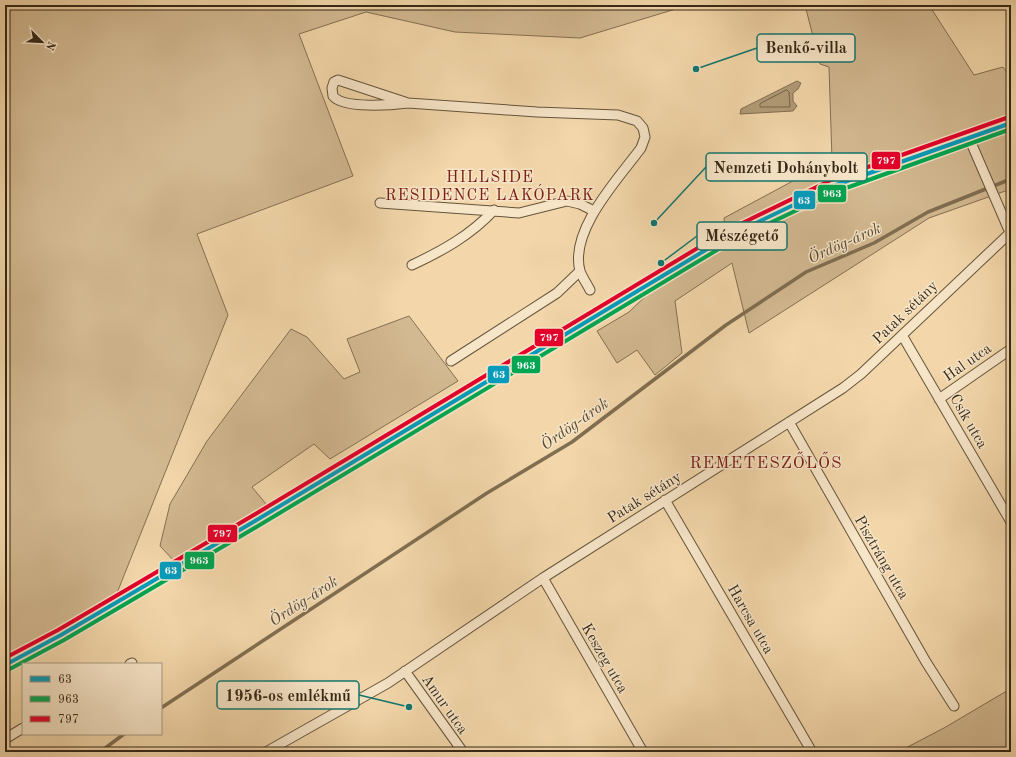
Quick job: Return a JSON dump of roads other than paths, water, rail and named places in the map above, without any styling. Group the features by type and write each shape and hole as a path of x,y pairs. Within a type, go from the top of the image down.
{"street":[{"path":"408,103 338,80 334,82 332,88 333,96 341,102 393,105 408,103 618,115 637,121 643,128 646,137 641,148 594,211 581,242 579,258 580,271 590,290"},
{"path":"5,664 61,635 214,545 452,404 729,236 833,186 1011,123"},
{"path":"969,138 1011,233"},
{"path":"380,203 519,213 567,201 580,204 594,211"},
{"path":"412,266 434,255 458,240 482,222 494,210"},
{"name":"Patak sétány","path":"266,752 405,671 543,578 852,382 1011,233"},
{"path":"451,361 557,292 569,279 580,271"},
{"name":"Csík utca","path":"902,335 1011,522"},
{"name":"Hal utca","path":"939,398 1011,349"},
{"name":"Pisztráng utca","path":"789,422 926,662 954,706"},
{"name":"Harcsa utca","path":"665,500 812,752"},
{"name":"Keszeg utca","path":"543,578 643,752"},
{"name":"Amur utca","path":"405,671 463,752"},
{"path":"5,739 22,729"}],"water":[{"path":"797,81 801,83 798,89 793,93 793,101 797,106 793,111 740,114 741,109"}],"waterway":[{"name":"Ördög-árok","path":"162,707 487,493 572,442 726,325 806,272 874,243 928,212 1011,179"},
{"name":"Ördög-árok","path":"100,752 123,735"}],"place":[{"name":"Benkő-villa","path":"696,69"},
{"name":"Nemzeti Dohánybolt","path":"654,223"},
{"name":"Mészégető","path":"661,263"},
{"name":"1956-os emlékmű","path":"409,707"}],"district":[{"name":"HILLSIDE RESIDENCE LAKÓPARK","path":"490,185"},
{"name":"REMETESZŐLŐS","path":"766,462"}]}
